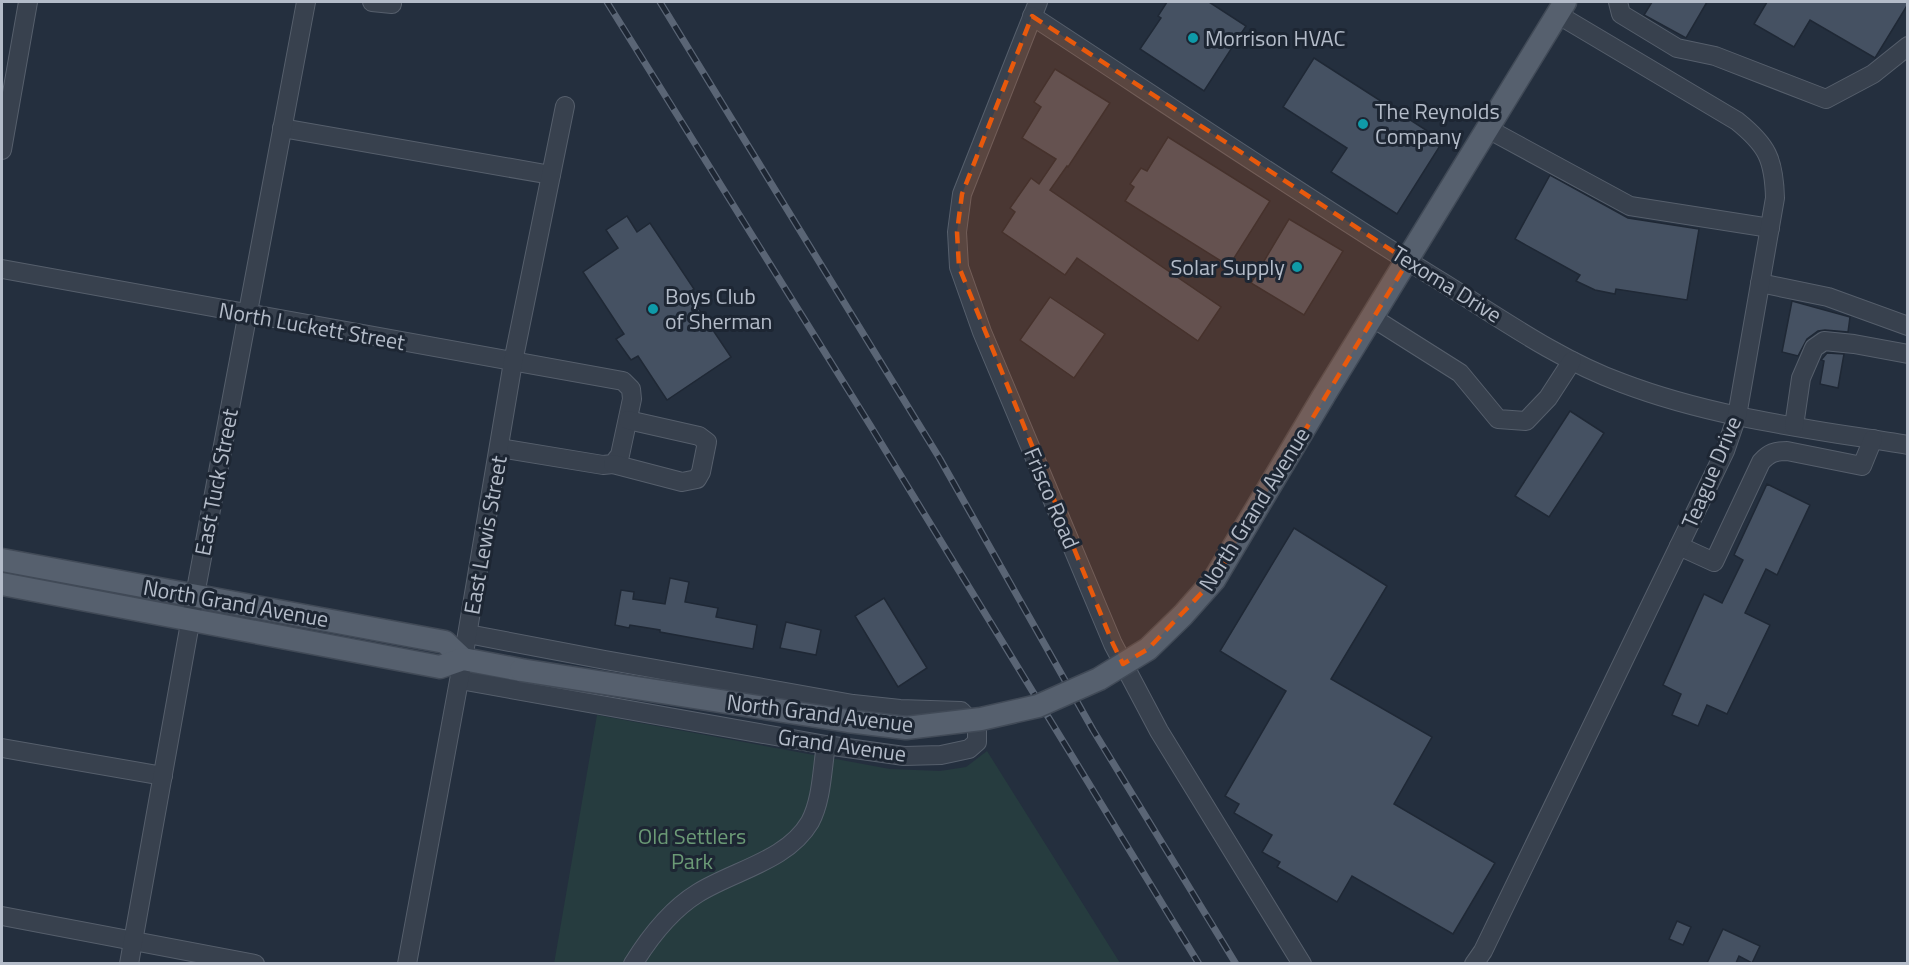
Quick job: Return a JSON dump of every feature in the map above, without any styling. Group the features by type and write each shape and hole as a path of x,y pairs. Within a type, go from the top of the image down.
{"main road":[{"name":"North Grand Avenue","path":"2,584 440,667 462,670 521,670 906,728 981,719 1038,706 1099,680 1148,649 1184,615 1214,580 1561,8"},
{"name":"North Grand Avenue","path":"2,560 445,642 462,670"}],"street":[{"path":"2,150 8,76 28,2"},
{"name":"East Tuck Street","path":"129,963 306,2"},
{"path":"372,2 392,4"},
{"path":"1618,2 1621,14 1677,48 1715,56 1826,99 1873,74 1908,46"},
{"name":"Teague Drive","path":"1474,963 1483,951 1725,451 1737,416 1775,198 1775,178 1769,156 1757,137 1737,121 1561,8"},
{"name":"Texoma Drive","path":"1035,9 1408,261 1572,361 1622,383 1684,405 1908,445"},
{"name":"Frisco Road","path":"1035,9 962,194 957,232 959,267 982,332 1113,644 1159,731 1302,963"},
{"name":"East Lewis Street","path":"407,963 462,670 513,362 565,106"},
{"path":"282,128 551,175"},
{"path":"1488,129 1630,206 1770,228"},
{"name":"North Luckett Street","path":"2,269 624,381 631,389 632,399 628,420"},
{"path":"1760,283 1828,297 1908,326"},
{"path":"1373,318 1460,373 1498,419 1526,421 1548,398 1572,361"},
{"path":"1794,426 1801,378 1814,348 1824,341 1908,354"},
{"path":"499,448 603,465 614,464 682,482 697,479 701,472 707,442 699,436 628,420 620,455 614,464"},
{"path":"1679,546 1714,562 1761,462 1767,455 1775,451 1787,451 1862,466 1873,439"},
{"name":"Grand Avenue","path":"462,670 826,745 904,756 941,755 969,750 977,742 977,728 961,711 900,709 853,704 468,634"},
{"path":"633,963 659,929 696,894 783,850 797,839 810,821 816,803 826,745"},
{"path":"2,748 163,776"},
{"path":"2,916 255,963"}],"highlighted area":[{"path":"1032,16 1408,261 1214,580 1148,649 1123,664 959,267 957,232 962,194"}],"green space":[{"name":"Old Settlers Park","path":"597,715 890,769 940,771 966,767 987,751 1120,963 554,964"}],"building":[{"name":"Morrison HVAC","path":"1167,2 1209,2 1246,26 1204,91 1140,49 1161,18 1158,16"},
{"path":"1652,2 1707,2 1686,38 1644,15"},
{"path":"1767,2 1908,2 1908,4 1875,58 1810,20 1794,47 1754,24"},
{"name":"The Reynolds Company","path":"1314,58 1443,141 1397,214 1331,172 1347,148 1283,107"},
{"path":"1055,69 1110,103 1050,190 1221,307 1198,341 1077,258 1065,275 1002,232 1015,212 1010,208 1031,178 1039,184 1056,159 1022,138 1041,107 1034,102"},
{"path":"1168,137 1270,201 1229,266 1125,201 1134,187 1130,184 1141,168 1147,171"},
{"path":"1550,175 1628,218 1699,229 1687,300 1616,289 1615,294 1595,290 1576,281 1580,275 1515,239"},
{"name":"Boys Club of Sherman","path":"627,216 637,232 650,223 694,289 688,293 731,357 667,400 638,356 631,360 616,339 624,334 583,272 618,248 606,230"},
{"name":"Solar Supply","path":"1289,219 1343,251 1304,315 1251,283"},
{"path":"1050,297 1105,334 1074,378 1020,340"},
{"path":"1792,301 1850,317 1848,332 1818,331 1807,339 1798,356 1782,352"},
{"path":"1827,353 1844,354 1838,388 1820,384 1824,361 1821,360"},
{"path":"1570,411 1604,433 1549,517 1515,496"},
{"path":"1767,484 1810,505 1777,575 1766,569 1745,613 1770,625 1727,714 1707,705 1698,726 1672,715 1681,694 1663,685 1704,594 1722,603 1743,560 1734,555"},
{"path":"1294,528 1387,586 1331,679 1432,737 1394,804 1495,863 1453,934 1352,876 1337,902 1277,867 1280,862 1262,852 1272,835 1234,813 1239,804 1225,796 1286,691 1220,651"},
{"path":"670,578 689,582 685,602 718,608 716,617 757,625 753,649 660,632 660,630 615,625 621,590 634,592 633,599 665,604"},
{"path":"884,598 927,668 898,687 855,616"},
{"path":"786,622 821,630 816,655 780,648"},
{"path":"1677,921 1691,927 1683,945 1669,939"},
{"path":"1723,929 1760,946 1752,963 1739,956 1736,963 1707,963"}],"railway":[{"path":"607,2 870,425 1199,964"},
{"path":"660,2 940,459 1093,730 1236,964"}],"place":[{"name":"Morrison HVAC","path":"1193,38"},
{"name":"The Reynolds Company","path":"1363,124"},
{"name":"Solar Supply","path":"1297,267"},
{"name":"Boys Club of Sherman","path":"653,309"}]}
